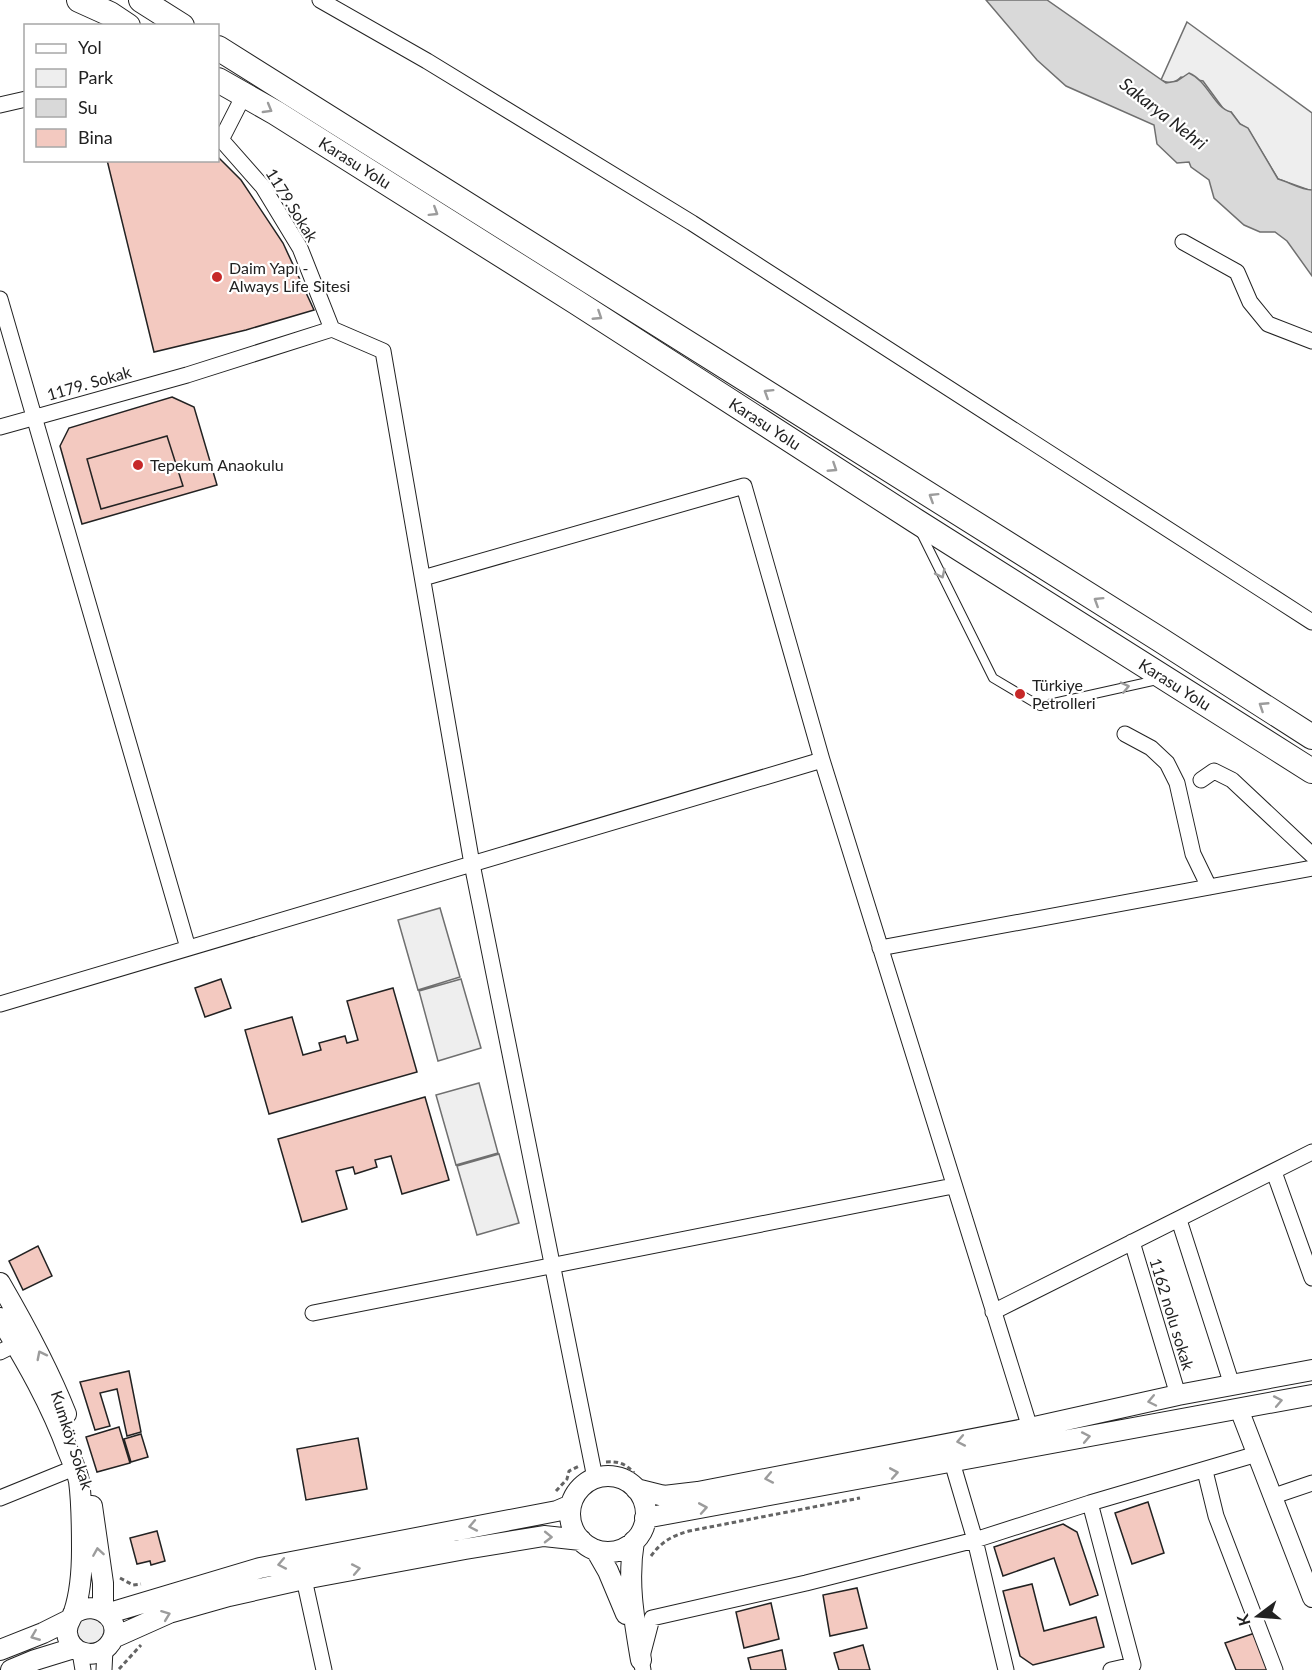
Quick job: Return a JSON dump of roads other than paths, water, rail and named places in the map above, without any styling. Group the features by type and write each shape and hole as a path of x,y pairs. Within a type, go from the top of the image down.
{"highway":[{"path":"79,0 110,14 125,24"},
{"path":"141,0 179,24"},
{"path":"219,49 1312,737"},
{"name":"Karasu Yolu","path":"219,81 566,296 915,521 1312,771"}],"main road":[{"name":"Kumköy Sokak","path":"0,1283 50,1374 85,1468 103,1583 105,1612"},
{"name":"Kumköy Sokak","path":"0,1318 8,1348 56,1419 79,1488 82,1551 71,1617"},
{"path":"642,1665 622,1603 589,1545 571,1523 572,1505 578,1490 595,1478 612,1476 639,1483 664,1496 698,1492 1030,1428 1178,1395 1312,1370"},
{"path":"645,1518 1312,1395"},
{"path":"11,1670 35,1660 93,1654 109,1643 169,1613 229,1596 304,1579 465,1548 544,1536 589,1545 607,1552 618,1550 634,1541 640,1534 645,1518 639,1483"},
{"path":"0,1650 43,1633 87,1607 105,1612 260,1568 557,1511 572,1505"},
{"path":"634,1541 630,1566 630,1602 642,1665"},
{"path":"105,1612 114,1630 109,1643"},
{"path":"71,1617 67,1634 79,1657"}],"street":[{"path":"320,0 427,61 692,223 1312,622"},
{"path":"219,138 244,95"},
{"path":"0,105 24,99"},
{"name":"1179.Sokak","path":"219,138 263,187 300,248 332,329"},
{"path":"1183,242 1237,272 1250,302 1268,324 1312,341"},
{"path":"0,299 188,948"},
{"path":"332,329 383,351 472,864 595,1478"},
{"name":"1179. Sokak","path":"0,427 187,375 332,329"},
{"path":"423,578 744,486 822,760 1030,1428"},
{"path":"1125,734 1151,748 1167,763 1177,783 1193,854 1209,887"},
{"path":"0,1004 822,760"},
{"path":"1201,780 1214,771 1232,780 1312,855"},
{"path":"880,948 1312,868"},
{"path":"993,1312 1312,1152"},
{"path":"1274,1172 1311,1269"},
{"path":"312,1313 954,1186"},
{"path":"1179,1220 1232,1385"},
{"name":"1162 nolu sokak","path":"1132,1242 1178,1395"},
{"path":"1239,1409 1312,1598"},
{"path":"642,1665 652,1618 806,1583 975,1540 1090,1503 1257,1454"},
{"path":"952,1462 975,1540 1006,1670"},
{"path":"0,1498 74,1468"},
{"path":"1205,1471 1216,1516 1275,1670"},
{"path":"1274,1496 1312,1483"},
{"path":"1090,1503 1133,1665 1111,1670"},
{"path":"304,1579 324,1670"},
{"path":"104,1670 109,1643"}],"lane":[{"path":"915,521 993,678 1040,706 1165,678"}],"water":[{"name":"Sakarya Nehri","path":"986,0 1047,0 1166,83 1177,81 1189,73 1196,77 1225,110 1231,112 1240,124 1248,128 1278,179 1312,190 1312,276 1287,241 1275,232 1260,232 1244,225 1214,198 1209,180 1191,167 1189,162 1177,163 1157,144 1154,125 1066,86 1037,60"}],"place":[{"name":"Daim Yapı - Always Life Sitesi","path":"217,277"},
{"name":"Tepekum Anaokulu","path":"138,465"},
{"name":"Türkiye Petrolleri","path":"1020,694"}]}
